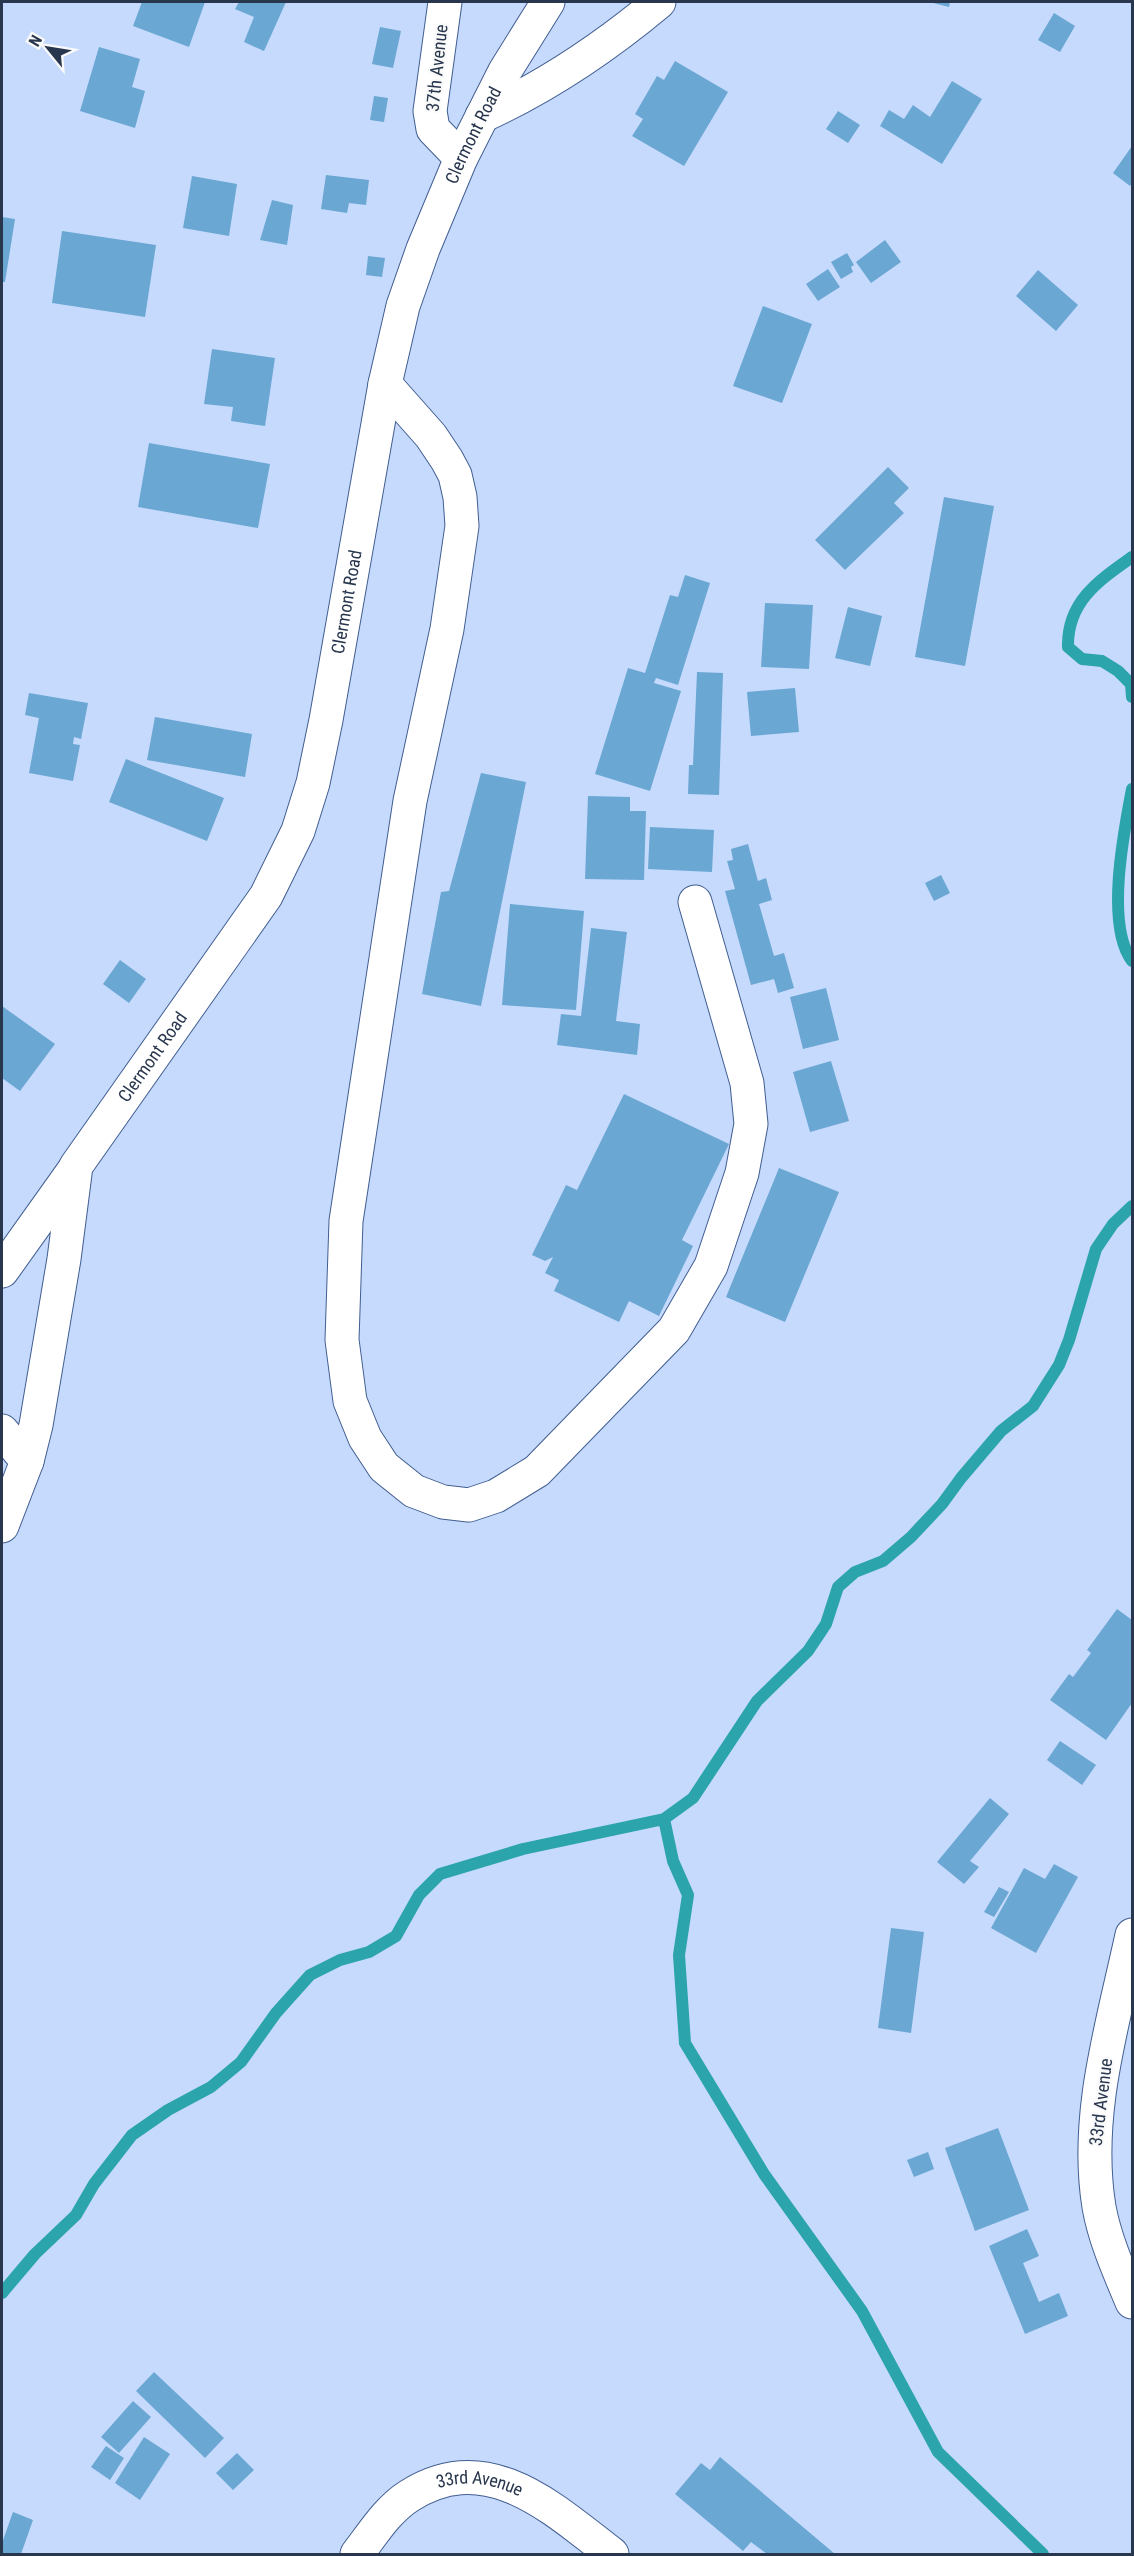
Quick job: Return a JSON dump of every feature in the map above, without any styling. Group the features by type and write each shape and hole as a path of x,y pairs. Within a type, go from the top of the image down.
{"street":[{"name":"37th Avenue","path":"445,2 430,111 432,129 461,158"},
{"name":"Clermont Road","path":"2,1271 266,896 298,831 313,783 326,720 385,384 406,297 423,249 461,158 505,71 548,2"},
{"path":"482,117 528,95 572,69 607,45 659,2"},
{"path":"385,384 431,436 455,474 460,497 462,526 447,629 410,801 365,1088 346,1233 342,1340 350,1401 365,1438 384,1467 414,1491 442,1502 469,1504 496,1496 537,1472 615,1394 674,1330 711,1266 742,1173 751,1124 747,1083 695,902"},
{"name":"Clermont Road","path":"2,1526 27,1461 64,1259 76,1166"},
{"path":"2,1431 27,1461"},
{"name":"33rd Avenue","path":"1132,1935 1106,2055 1095,2121 1095,2168 1100,2208 1112,2256 1132,2302"},
{"name":"33rd Avenue","path":"357,2554 387,2516 408,2496 456,2477 493,2479 507,2483 546,2504 612,2554"}],"building":[{"path":"142,2 205,2 189,47 133,26"},
{"path":"239,2 286,2 264,51 244,42 254,17 235,9"},
{"path":"929,2 950,2 949,7"},
{"path":"1054,13 1075,26 1060,52 1038,40"},
{"path":"380,27 401,31 393,68 372,64"},
{"path":"99,47 140,59 132,87 145,91 135,128 80,111"},
{"path":"675,61 728,92 684,166 632,136 643,119 635,114 657,76 664,80"},
{"path":"952,81 982,99 942,164 880,126 889,110 904,119 913,105 930,117"},
{"path":"374,96 388,98 384,122 370,120"},
{"path":"838,111 860,125 848,143 826,129"},
{"path":"1132,146 1132,183 1130,186 1113,173"},
{"path":"326,175 369,180 366,205 349,203 347,213 321,209"},
{"path":"192,176 237,184 229,236 183,228"},
{"path":"272,200 293,205 287,245 260,240"},
{"path":"2,217 15,219 5,282 2,282"},
{"path":"62,231 156,245 145,317 52,303"},
{"path":"885,240 901,262 871,283 856,262"},
{"path":"847,253 854,265 851,267 853,272 841,279 831,262"},
{"path":"368,256 385,258 382,277 366,275"},
{"path":"828,269 840,287 818,301 806,284"},
{"path":"1038,270 1078,305 1056,331 1016,296"},
{"path":"763,306 812,324 782,403 733,386"},
{"path":"212,349 275,358 265,426 231,421 233,407 204,404"},
{"path":"149,443 270,464 258,528 138,507"},
{"path":"888,467 909,488 894,503 904,513 845,570 815,540"},
{"path":"944,497 994,506 965,666 915,657"},
{"path":"685,575 710,583 678,685 656,678 654,683 681,691 650,791 595,774 628,668 645,673 670,595 678,597"},
{"path":"765,603 813,605 809,669 761,667"},
{"path":"848,607 882,616 870,666 835,658"},
{"path":"697,672 723,673 719,795 688,794 689,765 693,765"},
{"path":"795,688 799,732 751,736 747,692"},
{"path":"29,693 88,703 81,739 74,737 73,744 80,745 73,781 29,773 39,718 25,715"},
{"path":"155,717 252,734 245,777 147,760"},
{"path":"126,759 224,798 207,841 109,802"},
{"path":"481,773 526,782 481,1006 422,994 441,892 449,891"},
{"path":"588,796 630,797 630,811 646,811 644,880 585,879"},
{"path":"650,827 714,830 712,872 648,869"},
{"path":"748,844 758,881 766,878 772,900 759,904 774,956 784,953 794,988 778,993 774,979 751,985 725,891 735,889 727,861 733,860 731,849"},
{"path":"941,875 950,893 934,901 925,883"},
{"path":"510,904 584,911 576,1010 502,1005"},
{"path":"591,928 627,932 616,1021 640,1024 637,1055 557,1045 561,1014 581,1016"},
{"path":"120,960 146,979 129,1003 103,984"},
{"path":"826,988 839,1040 803,1049 790,997"},
{"path":"2,1006 55,1044 20,1091 2,1078"},
{"path":"831,1061 849,1121 810,1132 793,1072"},
{"path":"624,1094 729,1144 682,1240 693,1246 659,1316 629,1301 619,1322 554,1291 559,1280 545,1273 553,1257 545,1261 532,1255 566,1185 577,1190"},
{"path":"779,1168 839,1192 785,1322 726,1297"},
{"path":"1117,1609 1132,1620 1132,1703 1106,1740 1050,1700 1069,1674 1073,1677 1091,1653 1087,1650"},
{"path":"1060,1741 1096,1765 1082,1785 1047,1760"},
{"path":"990,1798 1009,1814 970,1861 979,1867 964,1884 937,1862"},
{"path":"1054,1864 1078,1877 1036,1953 991,1928 1024,1868 1045,1879"},
{"path":"999,1887 1009,1892 994,1917 984,1912"},
{"path":"891,1928 924,1932 911,2033 878,2028"},
{"path":"998,2128 1029,2210 975,2231 945,2148"},
{"path":"928,2152 934,2169 914,2177 907,2160"},
{"path":"1027,2229 1039,2256 1023,2263 1039,2302 1059,2293 1068,2316 1025,2334 989,2246"},
{"path":"154,2372 224,2438 205,2458 136,2391"},
{"path":"133,2401 151,2417 119,2453 101,2437"},
{"path":"144,2437 170,2454 140,2500 115,2483"},
{"path":"106,2446 124,2458 110,2480 91,2467"},
{"path":"237,2453 254,2470 233,2490 216,2473"},
{"path":"720,2457 835,2554 767,2554 751,2542 743,2551 675,2494 701,2463 710,2470"},
{"path":"13,2512 33,2520 21,2554 2,2554 2,2543"}],"waterway":[{"path":"1132,557 1097,584 1079,605 1069,631 1068,647 1082,659 1102,661 1118,671 1131,684 1132,697"},
{"path":"1132,789 1121,852 1118,902 1119,925 1124,945 1132,961"},
{"path":"2,2293 35,2254 76,2215 94,2184 132,2135 168,2110 211,2087 241,2062 276,2013 310,1975 340,1960 369,1952 396,1936 419,1895 440,1874 523,1849 664,1819 693,1798 757,1701 808,1651 826,1624 838,1587 855,1572 883,1561 911,1537 942,1504 1001,1431 1033,1406 1059,1365 1069,1340 1096,1249 1113,1224 1132,1206"},
{"path":"664,1819 673,1861 688,1895 679,1955 685,2043 764,2174 862,2311 938,2452 1043,2554"}]}
